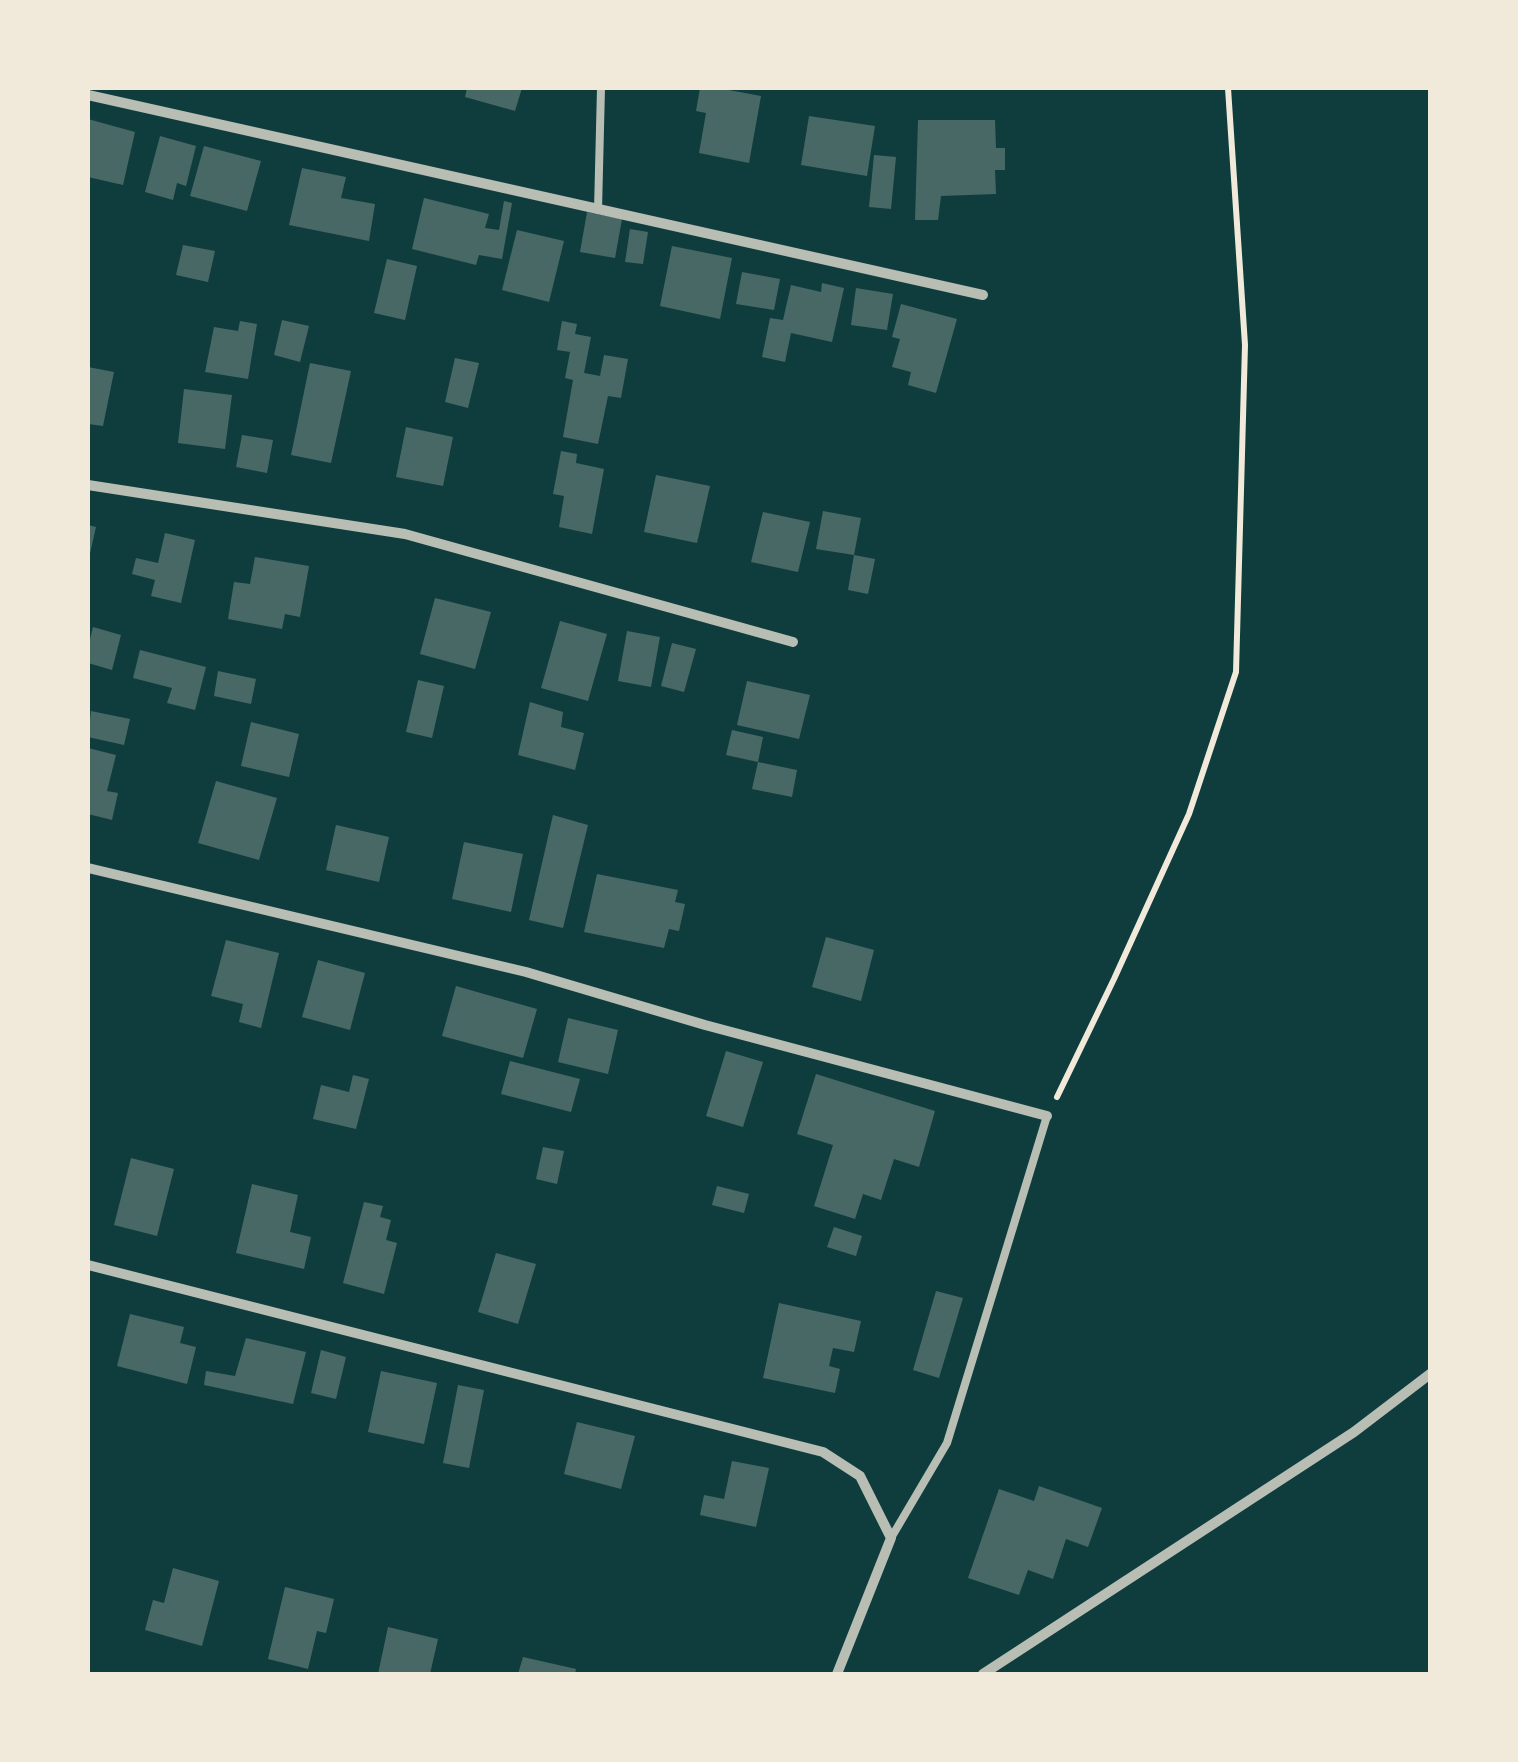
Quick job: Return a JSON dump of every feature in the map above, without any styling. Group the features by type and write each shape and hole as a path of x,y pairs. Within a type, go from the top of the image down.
{"street":[{"path":"88,95 983,295"},
{"path":"88,485 405,534 793,642"},
{"path":"88,868 526,972 705,1026 1047,1116"},
{"path":"88,1265 823,1452 860,1476 891,1538 838,1674"},
{"path":"983,1674 1354,1432 1430,1374"}],"lane":[{"path":"598,210 601,88"},
{"path":"891,1538 947,1443 1047,1116"}],"path":[{"path":"1047,1116 1189,814 1236,672 1245,344 1228,88"}],"building":[{"path":"467,88 522,88 515,111 465,97"},
{"path":"700,88 761,96 749,163 699,153 706,113 696,111"},
{"path":"809,116 875,126 867,176 801,165"},
{"path":"88,119 135,132 123,185 88,177"},
{"path":"918,120 995,120 996,148 1005,148 1005,170 995,170 996,194 941,196 938,220 915,220"},
{"path":"160,136 196,146 186,186 177,183 173,200 145,192"},
{"path":"204,146 261,161 247,211 190,196"},
{"path":"874,155 896,157 891,209 869,207"},
{"path":"302,168 346,177 341,198 375,204 369,241 289,225"},
{"path":"424,198 489,214 485,228 499,230 504,201 512,203 502,259 479,255 476,265 412,249"},
{"path":"587,212 622,219 615,258 580,252"},
{"path":"630,229 648,232 643,264 625,262"},
{"path":"517,230 564,241 549,302 502,290"},
{"path":"183,245 215,251 208,282 176,275"},
{"path":"672,246 732,258 720,319 660,306"},
{"path":"387,259 417,266 405,320 374,313"},
{"path":"742,272 780,279 774,310 736,304"},
{"path":"822,283 844,288 832,342 791,333 785,362 762,357 770,318 783,320 791,285 821,292"},
{"path":"856,288 893,294 887,330 851,325"},
{"path":"901,304 957,319 936,393 908,385 911,372 892,367 900,339 892,337"},
{"path":"282,320 309,326 300,362 274,355"},
{"path":"240,321 257,324 248,379 205,372 214,327 238,331"},
{"path":"562,321 577,324 575,334 591,337 584,373 600,376 604,355 628,359 621,398 608,396 598,444 563,437 573,380 565,378 570,352 557,350"},
{"path":"455,358 479,363 468,408 445,402"},
{"path":"310,363 351,371 331,463 291,455"},
{"path":"88,367 114,372 103,426 88,424"},
{"path":"184,389 232,395 225,449 178,443"},
{"path":"406,427 453,437 443,486 396,477"},
{"path":"242,435 273,440 267,473 236,467"},
{"path":"561,451 577,454 576,463 604,469 592,534 559,527 564,496 553,494"},
{"path":"656,475 710,486 697,543 644,532"},
{"path":"823,511 861,518 854,555 816,549"},
{"path":"763,512 810,522 798,572 751,562"},
{"path":"88,525 96,527 89,558 88,558"},
{"path":"165,533 195,540 181,603 151,596 155,580 132,574 136,558 158,563"},
{"path":"854,555 875,559 868,594 848,590"},
{"path":"255,557 309,566 300,617 285,614 282,629 228,619 234,582 250,584"},
{"path":"435,598 491,612 475,669 420,654"},
{"path":"560,621 607,634 588,701 541,688"},
{"path":"93,627 121,635 112,670 88,663"},
{"path":"627,631 660,637 651,687 618,681"},
{"path":"672,643 696,649 684,692 661,686"},
{"path":"140,650 206,667 195,710 167,703 172,688 133,678"},
{"path":"218,671 256,679 251,704 214,696"},
{"path":"418,680 444,686 432,738 406,732"},
{"path":"747,681 810,695 799,739 737,725"},
{"path":"530,702 563,712 561,727 584,733 575,770 518,755"},
{"path":"91,711 130,719 124,745 88,737"},
{"path":"251,722 299,734 289,777 241,766"},
{"path":"732,730 763,737 758,762 726,755"},
{"path":"88,748 116,755 107,791 118,793 112,820 88,814"},
{"path":"758,762 797,770 792,797 752,789"},
{"path":"216,781 277,798 259,860 198,843"},
{"path":"553,815 588,825 563,928 529,920"},
{"path":"336,825 389,837 379,882 326,870"},
{"path":"464,842 523,854 511,912 452,899"},
{"path":"597,874 678,890 675,902 685,904 679,931 669,929 664,948 584,932"},
{"path":"826,937 874,950 861,1001 812,987"},
{"path":"226,940 279,953 261,1028 239,1022 243,1004 211,996"},
{"path":"318,960 365,973 350,1030 302,1017"},
{"path":"456,986 537,1009 523,1058 442,1036"},
{"path":"568,1018 618,1030 608,1074 558,1062"},
{"path":"726,1051 763,1062 743,1127 706,1116"},
{"path":"510,1061 580,1079 571,1112 501,1094"},
{"path":"816,1074 935,1111 919,1167 894,1159 881,1200 863,1194 855,1219 814,1206 833,1145 797,1134"},
{"path":"353,1075 369,1079 356,1129 313,1119 321,1085 349,1092"},
{"path":"543,1147 564,1151 557,1184 536,1179"},
{"path":"131,1158 174,1169 157,1236 114,1225"},
{"path":"252,1184 298,1195 290,1232 311,1237 304,1269 236,1253"},
{"path":"717,1186 749,1194 744,1213 712,1205"},
{"path":"364,1202 383,1206 380,1217 391,1220 386,1240 397,1243 384,1294 343,1283"},
{"path":"834,1227 862,1236 856,1256 827,1247"},
{"path":"496,1253 536,1264 518,1324 478,1312"},
{"path":"936,1291 963,1298 939,1378 913,1370"},
{"path":"779,1303 861,1321 854,1352 833,1348 829,1366 840,1369 835,1393 763,1378"},
{"path":"130,1314 184,1327 180,1343 196,1347 187,1384 117,1366"},
{"path":"246,1338 306,1352 293,1404 204,1385 206,1371 235,1376"},
{"path":"321,1350 346,1357 336,1399 311,1393"},
{"path":"381,1371 437,1383 424,1444 368,1432"},
{"path":"458,1385 484,1390 469,1468 443,1463"},
{"path":"577,1422 635,1436 621,1489 564,1474"},
{"path":"732,1461 769,1468 756,1527 700,1515 704,1495 724,1499"},
{"path":"1039,1486 1102,1508 1088,1547 1066,1539 1053,1579 1028,1570 1019,1595 968,1578 999,1489 1034,1501"},
{"path":"173,1568 219,1581 202,1646 145,1630 153,1600 164,1603"},
{"path":"285,1587 334,1599 326,1633 317,1631 308,1669 268,1659"},
{"path":"388,1627 438,1639 430,1674 378,1674"},
{"path":"523,1657 576,1669 575,1674 518,1674"}]}
